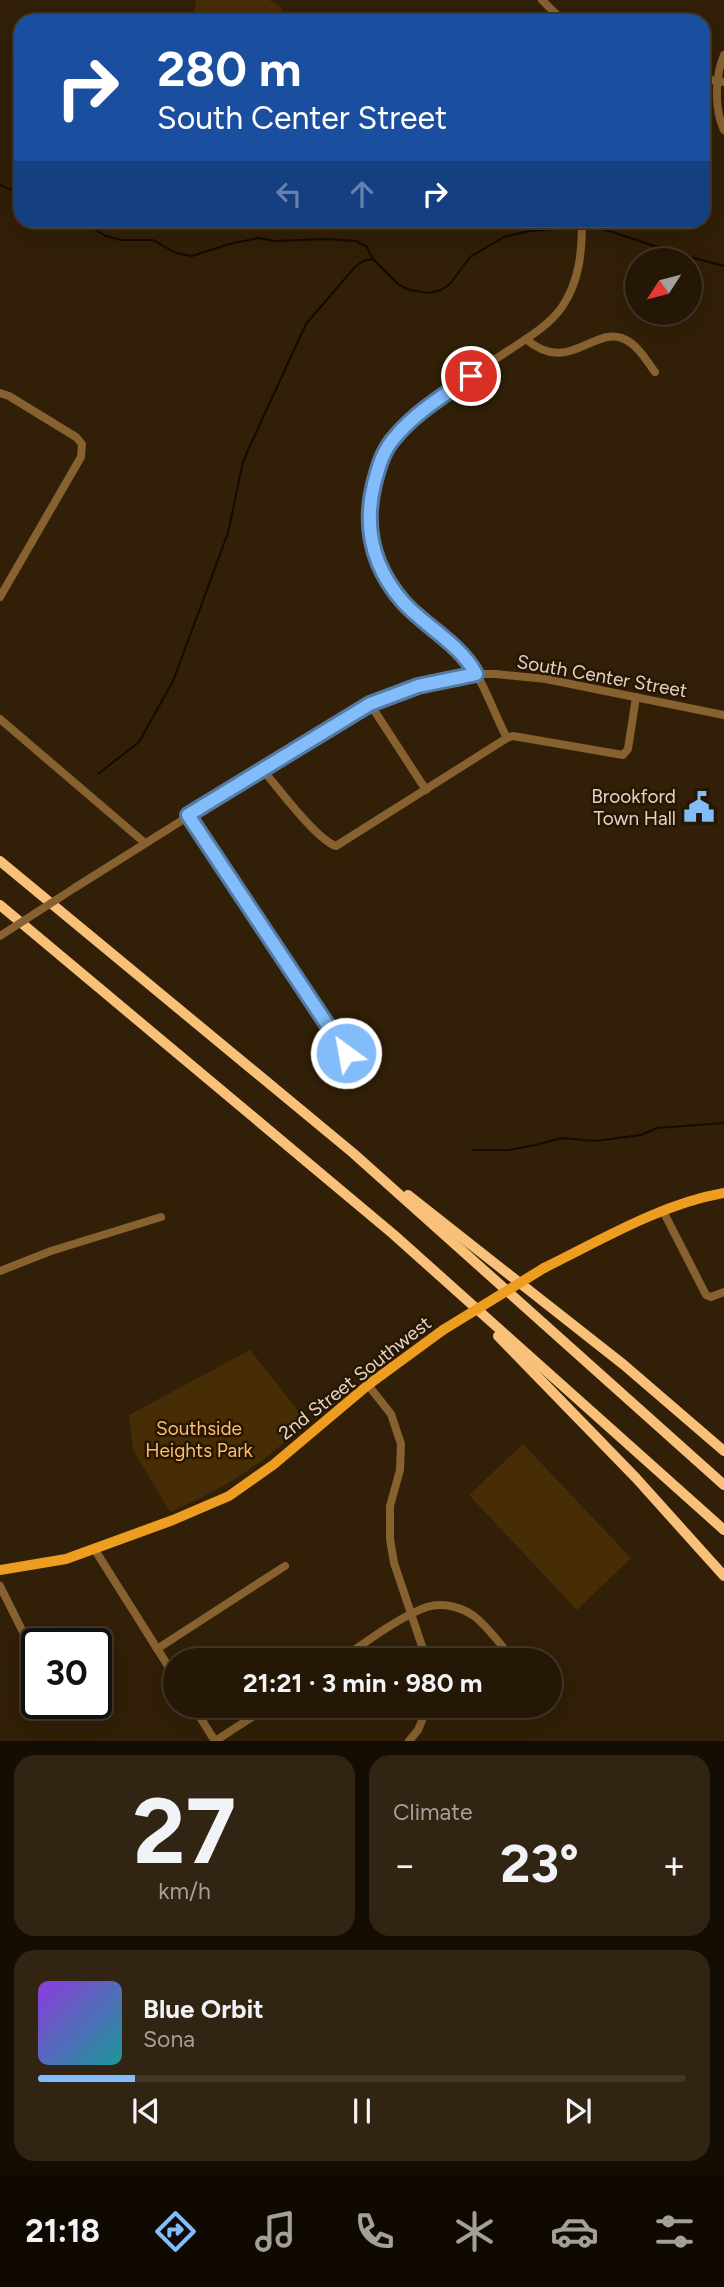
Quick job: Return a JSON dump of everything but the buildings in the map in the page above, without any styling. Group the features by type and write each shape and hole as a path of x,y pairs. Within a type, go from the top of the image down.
{"highway":[{"path":"0,861 306,1113 724,1485"},
{"path":"0,905 299,1154 564,1385 724,1530"},
{"path":"373,1171 441,1220 624,1364 724,1450"},
{"path":"458,1293 636,1478 724,1576"},
{"path":"691,1541 724,1584"}],"main road":[{"name":"2nd Street Southwest","path":"0,1570 42,1564 95,1550 229,1496 273,1465 368,1385 443,1330 544,1268 663,1211 696,1199 724,1193"}],"street":[{"path":"542,0 556,14"},
{"path":"724,55 719,114 724,130"},
{"path":"507,738 476,674 462,655 406,606 386,579 377,561 370,536 370,499 382,457 403,428 431,404 526,339 561,307 574,284 581,254 582,228"},
{"path":"526,339 544,352 560,354 604,337 621,337 637,348 655,372"},
{"path":"0,393 57,425 82,444 81,457 75,469 0,597"},
{"name":"South Center Street","path":"0,936 188,815 370,704 418,686 476,674 532,677 724,715"},
{"path":"263,770 331,844 340,845 513,736 623,755 628,749 636,697"},
{"path":"370,704 426,790"},
{"path":"0,719 145,843"},
{"path":"188,815 346,1053"},
{"path":"663,1211 705,1293 711,1297 724,1292"},
{"path":"0,1271 51,1251 161,1217"},
{"path":"368,1385 391,1414 401,1444 400,1470 390,1506 390,1539 394,1563 423,1648"},
{"path":"95,1550 163,1658"},
{"path":"157,1648 285,1566"},
{"path":"0,1586 21,1628"},
{"path":"359,1648 412,1615 433,1606 447,1605 460,1609 480,1622 503,1648"},
{"path":"201,1718 215,1741 250,1718"},
{"path":"409,1741 423,1718"}],"green space":[{"path":"196,0 269,0 279,5 284,14 193,14"},
{"name":"Southside Heights Park","path":"250,1350 307,1422 243,1474 170,1512 133,1450 129,1415"},
{"path":"523,1444 631,1558 577,1610 469,1495"}],"waterway":[{"path":"0,185 14,191"},
{"path":"92,228 106,236 121,240 153,240 176,253 192,256 258,238 275,241 356,241 366,246 373,259 399,285 429,293 450,284 470,257 504,237 530,231 566,228"},
{"path":"591,228 606,230 724,266"},
{"path":"98,774 139,742 173,681 228,533 242,466 306,324 355,267 363,261 373,259"},
{"path":"473,1150 508,1150 561,1138 595,1141 641,1135 657,1128 724,1123"}],"place":[{"name":"Brookford Town Hall","path":"699,807"}],"route":[{"path":"346,1053 188,815 370,704 418,686 476,674 462,655 395,593 377,561 368,525 370,499 385,450 416,415 471,376"}]}
